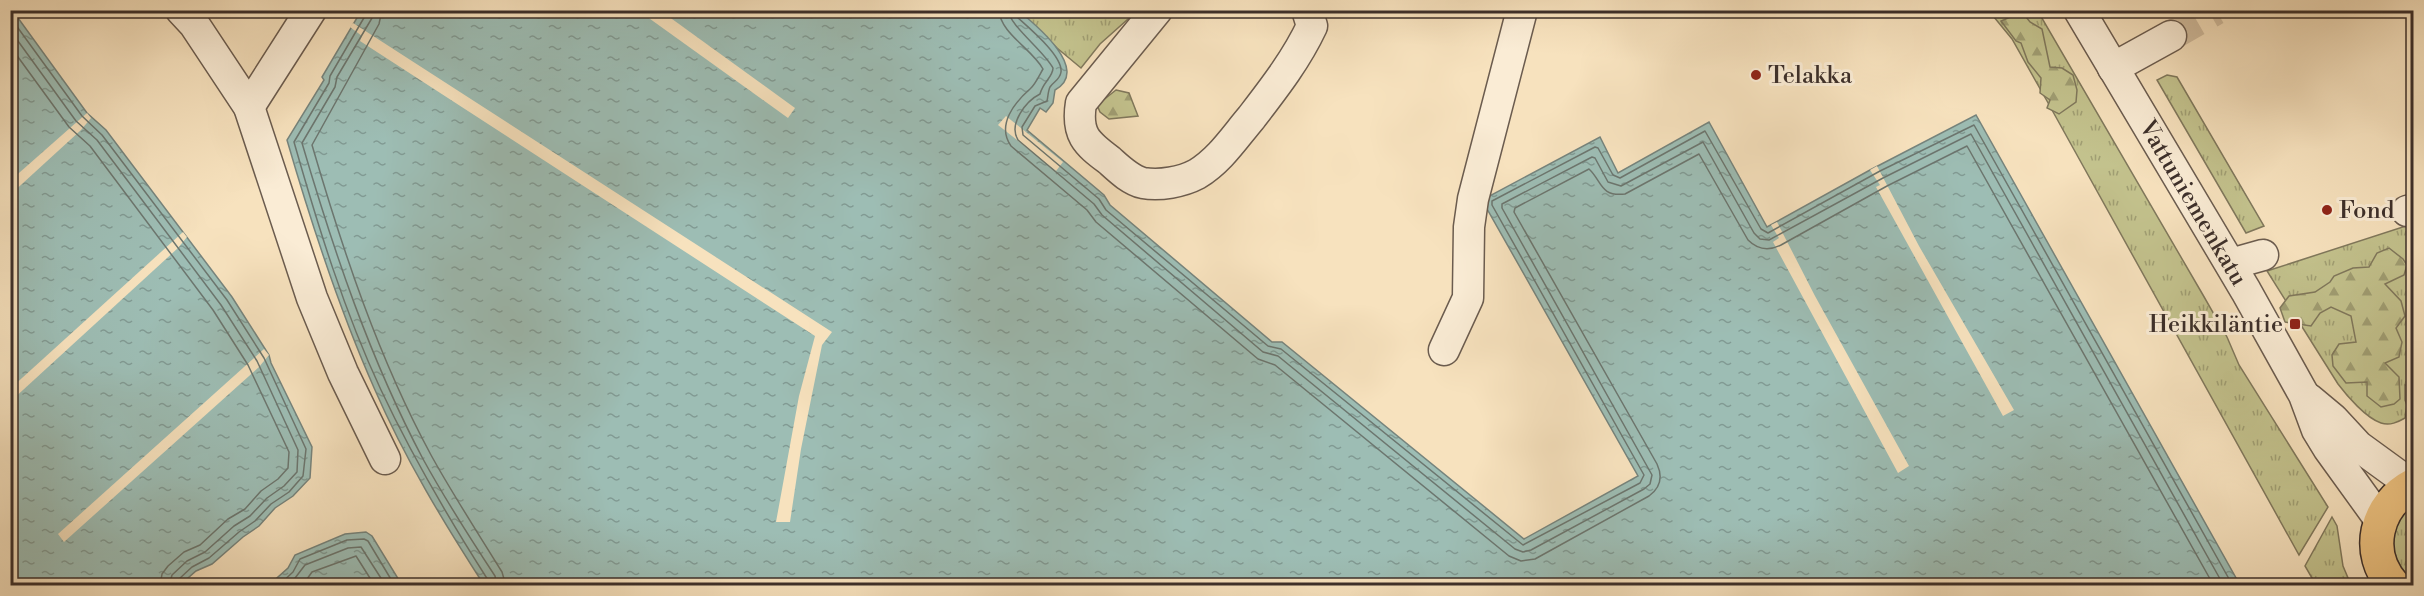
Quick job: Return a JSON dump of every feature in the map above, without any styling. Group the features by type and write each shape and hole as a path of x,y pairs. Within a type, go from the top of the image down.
{"main road":[{"path":"2394,585 2386,576 2378,558 2376,539 2380,520 2390,503 2413,486"}],"street":[{"path":"181,10 194,24 249,107 312,298 343,374 385,459"},
{"path":"249,107 311,10"},
{"path":"1157,10 1081,103 1078,118 1082,133 1089,145 1133,180 1144,183 1182,180 1196,174 1223,154 1301,50 1312,26 1307,10"},
{"path":"1444,350 1468,298 1469,227 1473,199 1522,10"},
{"name":"Vattuniemenkatu","path":"2079,10 2231,264 2304,395 2317,430 2380,520"},
{"path":"2113,68 2171,36"},
{"path":"2231,264 2263,255"},
{"name":"Vattuniemenkatu","path":"2304,395 2333,419 2358,446 2413,486"}],"green space":[{"path":"1019,11 1137,11 1100,44 1081,68"},
{"path":"1989,11 2036,11 2039,13 2227,337 2239,365 2328,507 2299,555 2012,39"},
{"path":"2022,12 2030,22 2042,29 2050,67 2062,68 2073,75 2077,90 2076,102 2059,114 2047,108 2050,100 2040,93 2041,78 2028,62 2021,43 2016,41 2001,21"},
{"path":"2167,75 2177,77 2264,226 2246,233 2157,80"},
{"path":"1116,90 1129,93 1138,116 1109,119 1100,112 1097,105"},
{"path":"2412,224 2414,286 2409,287 2409,292 2413,292 2414,373 2410,385 2405,385 2407,405 2405,418 2384,424 2363,412 2338,384 2267,271"},
{"path":"2389,248 2407,265 2404,275 2385,284 2401,301 2405,316 2396,328 2402,342 2399,357 2385,363 2399,377 2400,399 2394,404 2381,407 2367,396 2367,382 2346,383 2333,366 2332,355 2339,344 2356,342 2351,316 2331,307 2320,313 2311,326 2285,322 2280,308 2289,296 2315,292 2330,282 2334,276 2353,268 2369,267 2377,253"},
{"path":"2413,505 2413,580 2399,563 2394,542 2398,522"},
{"path":"2332,517 2337,526 2343,566 2351,585 2316,585 2305,566"}],"water":[{"path":"10,11 13,11 87,113 106,130 232,297 269,355 312,447 310,478 293,496 275,508 259,526 212,564 196,571 180,585 11,585"},
{"path":"361,11 1019,11 1037,26 1057,48 1067,71 1064,81 1055,90 1053,103 1046,112 1040,108 1027,130 1104,195 1110,205 1272,342 1282,342 1524,539 1638,476 1482,200 1600,137 1618,173 1709,122 1767,227 1976,115 2240,585 484,585 426,490 375,390 327,267 287,140 324,80 322,77"},
{"path":"366,532 372,536 402,585 269,585 288,568 295,555 345,534"}],"pier":[{"path":"639,11 661,11 795,108 788,118"},
{"path":"353,23 832,332 822,345 801,449 790,522 776,522 799,396 815,336 360,41 362,36 350,27"},
{"path":"87,113 91,118 81,130 11,194 11,180"},
{"path":"1006,116 1063,162 1056,171 998,125"},
{"path":"1877,166 1919,246 2014,410 2003,416 1876,187 1880,185 1870,170"},
{"path":"1777,222 1909,466 1898,473 1773,242 1779,238 1771,225"},
{"path":"183,232 187,237 178,248 11,401 11,388"},
{"path":"264,349 269,355 259,367 64,542 58,534"}],"tunnel":[{"path":"2171,36 2216,10"}],"place":[{"name":"Telakka","path":"1756,75"},
{"name":"Fond","path":"2327,210"},
{"name":"Heikkiläntie","path":"2295,324"}]}
